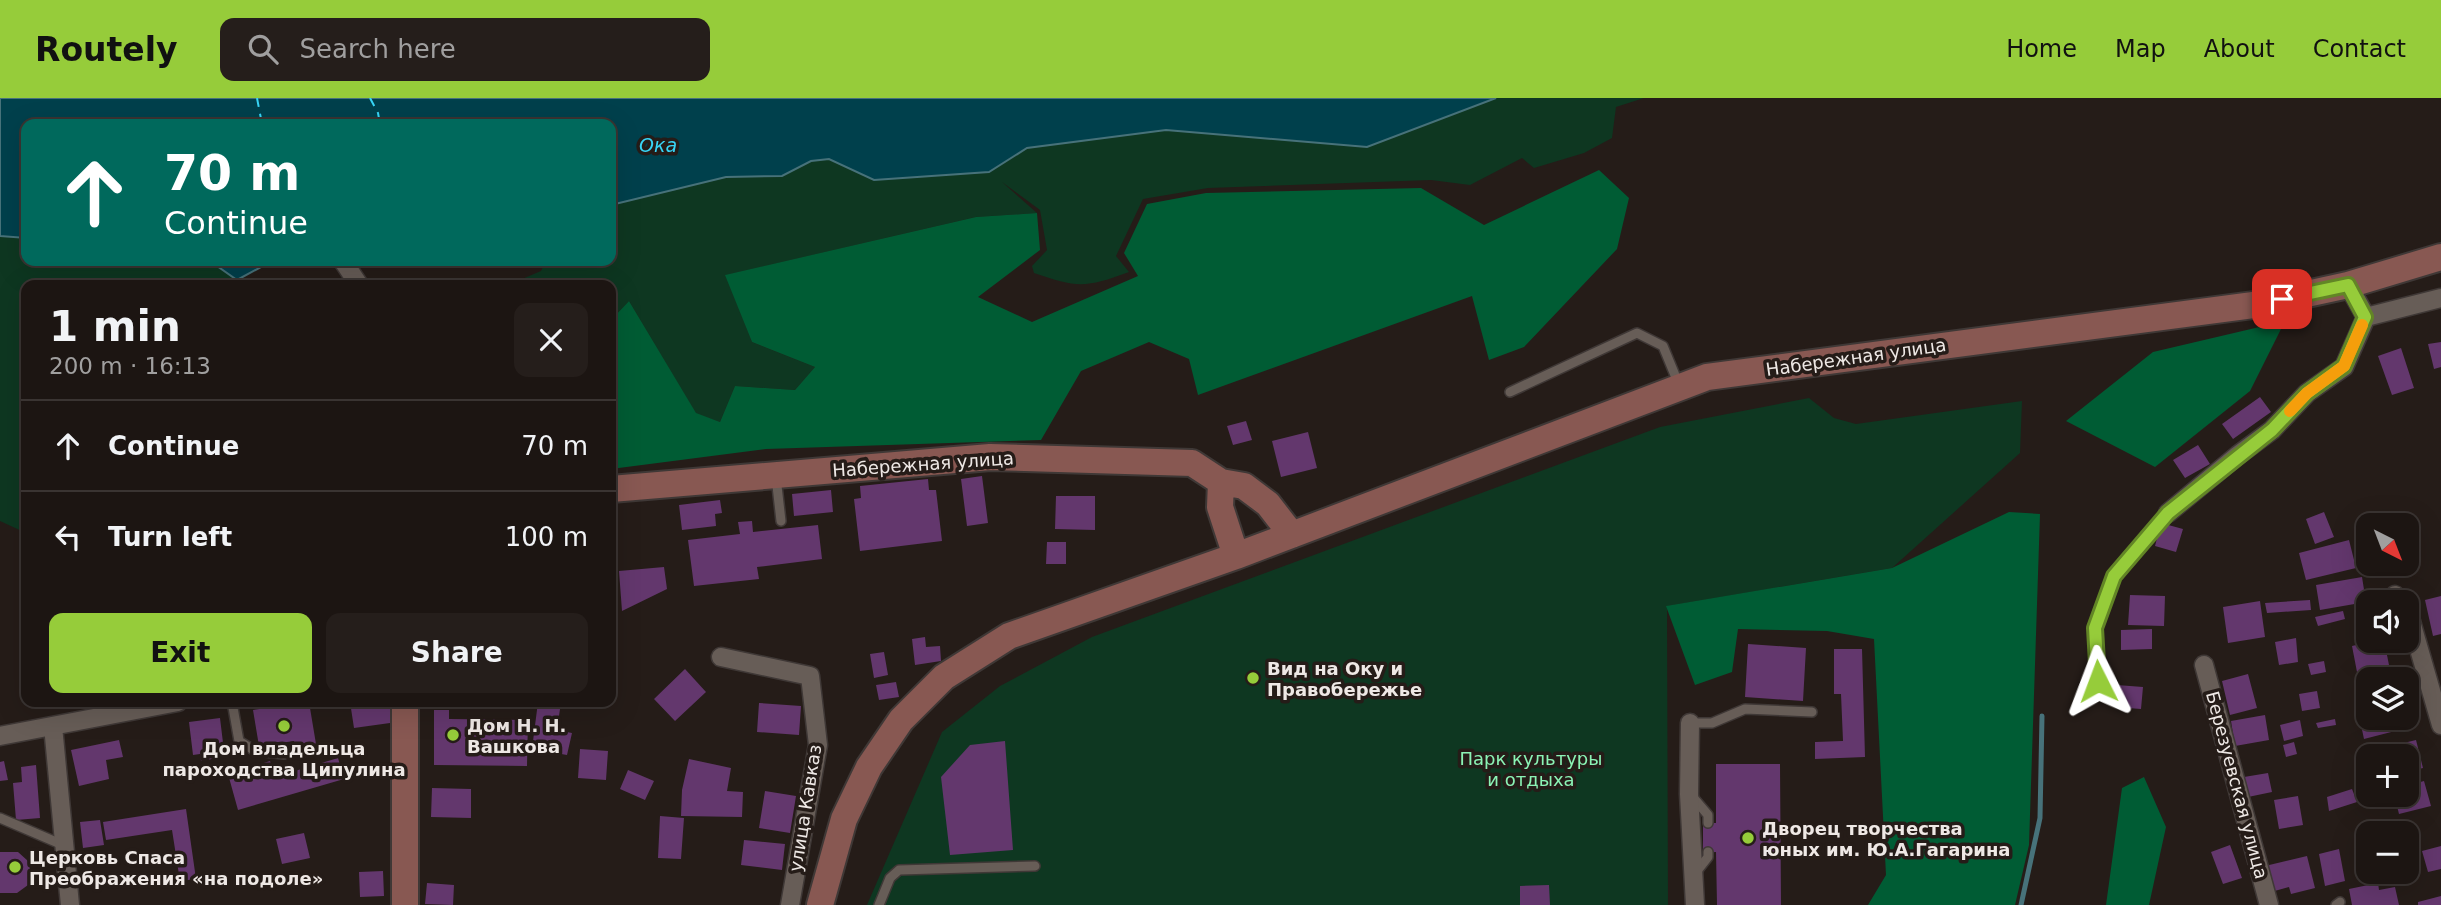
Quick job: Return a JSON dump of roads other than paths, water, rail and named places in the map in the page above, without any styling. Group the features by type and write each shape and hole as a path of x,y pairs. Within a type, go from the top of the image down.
{"main road":[{"name":"Набережная улица","path":"820,905 844,818 869,767 901,720 944,677 1009,636 1236,556 1707,377 2261,304 2348,285 2441,257"},
{"name":"Набережная улица","path":"616,489 990,457 1192,463 1221,482 1244,486 1268,504 1292,535"},
{"path":"1221,482 1220,507 1236,556"},
{"path":"405,707 405,905"}],"street":[{"path":"2348,285 2365,317"},
{"path":"2365,317 2441,298"},
{"path":"2168,513 2272,430 2307,393 2344,366 2365,317"},
{"path":"2419,649 2441,725"},
{"name":"улица Кавказ","path":"721,657 810,676 818,745 790,905"},
{"name":"Березуевская улица","path":"2204,665 2269,905"},
{"path":"0,736 152,707"},
{"path":"1690,723 1689,794 1695,905"},
{"path":"54,726 70,905"}],"lane":[{"path":"1510,392 1637,333 1663,346 1679,386"},
{"path":"775,475 780,521"},
{"path":"2098,681 2095,628 2114,576 2168,513"},
{"path":"233,707 239,741 255,751 284,754"},
{"path":"1690,723 1712,723 1745,709 1812,712"},
{"path":"1689,794 1708,815 1708,823"},
{"path":"0,818 63,845"},
{"path":"1694,875 1708,857 1708,852"},
{"path":"879,905 890,878 899,870 1035,866"}],"water":[{"name":"Ока","path":"0,98 1496,98 1367,147 1166,130 1027,148 989,172 874,180 829,159 811,161 782,176 726,177 616,204 616,119 21,119 21,238 0,236"},
{"path":"217,266 263,266 237,280"}],"waterway":[{"path":"2021,905 2040,818 2042,716"}],"place":[{"name":"Вид на Оку и Правобережье","path":"1253,678"},
{"name":"Дом владельца пароходства Ципулина","path":"284,726"},
{"name":"Дом Н. Н. Вашкова","path":"453,735"},
{"name":"Дворец творчества юных им. Ю.А.Гагарина","path":"1748,838"},
{"name":"Церковь Спаса Преображения «на подоле»","path":"15,867"}],"park label":[{"name":"Парк культуры и отдыха","path":"1531,768"}]}
